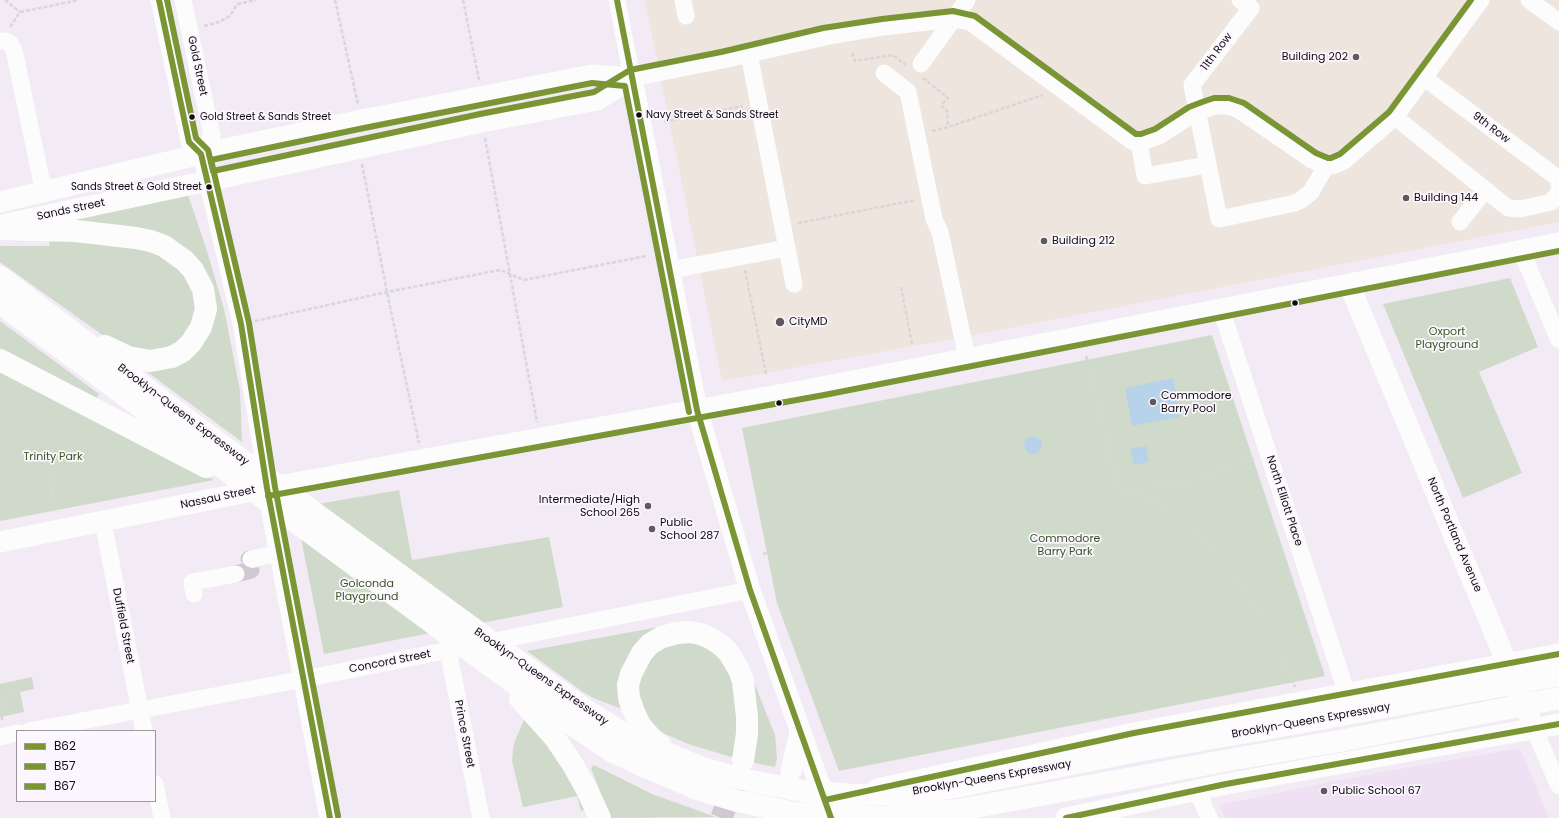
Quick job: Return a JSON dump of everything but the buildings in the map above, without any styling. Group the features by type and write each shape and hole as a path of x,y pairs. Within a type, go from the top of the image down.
{"highway":[{"path":"0,229 96,232 151,241 174,252 185,262 199,278 205,298 204,317 201,327 194,340 183,351 172,357 160,360 140,360 128,357 59,320"},
{"name":"Brooklyn-Queens Expressway","path":"0,277 59,320 187,440 242,483 500,674 539,698 590,713 623,733 651,747 681,760 721,774 772,786 827,794 879,795 926,792 1137,751 1559,675"},
{"name":"Brooklyn-Queens Expressway","path":"0,302 611,751 672,779 715,795 766,808 794,813 859,817 900,816 959,810 1062,792 1226,760 1345,740 1559,698"},
{"path":"0,360 187,440"},
{"path":"681,760 652,739 640,725 629,698 628,685 635,663 650,644 662,637 677,633 689,632 701,634 722,646 729,653 739,670 744,692 747,717 743,760"},
{"path":"539,698 555,738 573,765 600,818"},
{"path":"978,818 1012,809 1062,792"}],"main road":[{"name":"Sands Street","path":"0,202 201,154 362,120 592,75 632,78"},
{"name":"Sands Street","path":"0,225 482,122 597,100 632,78"},
{"path":"632,78 697,410 750,590 828,809"},
{"name":"Nassau Street","path":"0,542 267,488 697,410 1112,331 1559,243"},
{"name":"North Portland Avenue","path":"1349,284 1534,729"},
{"path":"267,488 330,818"},
{"path":"775,818 795,809 828,809 973,768 1137,732 1559,654"},
{"path":"1066,818 1197,790 1559,724"},
{"path":"791,771 800,732"},
{"path":"1137,732 1153,799"},
{"path":"973,768 983,818"}],"street":[{"path":"159,0 189,142 201,154 241,324 267,488"},
{"name":"Gold Street","path":"183,0 212,136 201,154"},
{"path":"617,0 632,78 845,33 953,19 970,22 1133,142 1139,142 1159,136 1197,113 1215,106 1234,108 1312,160 1326,166 1336,165 1344,161 1395,117 1481,0"},
{"path":"921,64 967,0"},
{"name":"11th Row","path":"1197,113 1192,85 1251,8 1240,0"},
{"path":"1529,0 1559,22"},
{"path":"0,41 10,43 14,50 44,192"},
{"path":"749,54 794,284"},
{"path":"884,73 908,92 929,198 934,219 940,232 967,358"},
{"name":"9th Row","path":"1423,77 1559,179"},
{"path":"1197,113 1219,219 1295,203 1312,192 1326,166"},
{"path":"1395,117 1508,208 1520,210 1551,202 1559,193"},
{"path":"1139,142 1145,176 1208,165"},
{"path":"1559,179 1559,190"},
{"path":"1460,222 1485,190"},
{"path":"670,270 787,248"},
{"path":"1521,250 1559,340"},
{"name":"North Elliott Place","path":"1221,309 1347,694"},
{"name":"Duffield Street","path":"103,522 144,730"},
{"path":"250,559 280,553"},
{"path":"194,594 193,582 236,574"},
{"name":"Concord Street","path":"34,730 304,679 750,590"},
{"name":"Prince Street","path":"448,650 480,818"},
{"path":"1,728 16,733"},
{"name":"North Portland Avenue","path":"1534,729 1559,786"},
{"path":"156,789 162,818"},
{"path":"1197,790 1209,818"}],"path":[{"path":"5,0 20,12"},
{"path":"0,41 20,12 79,0"},
{"path":"199,27 219,22 230,16 237,4 256,0"},
{"path":"335,0 362,120"},
{"path":"463,0 482,97"},
{"path":"929,132 1048,93"},
{"path":"664,122 743,106"},
{"path":"482,122 539,439"},
{"path":"359,148 422,460"},
{"path":"783,226 929,198"},
{"path":"241,324 387,292 500,270 524,280 646,256"},
{"path":"744,267 766,374"},
{"path":"901,287 912,344"},
{"path":"1086,356 1119,492 1185,482 1256,459"},
{"path":"48,472 56,510"},
{"path":"1134,490 1172,512 1202,539 1231,571 1269,628"},
{"path":"763,554 767,553"},
{"path":"1282,657 1296,688"},
{"path":"1,728 2,708 7,694 23,689"}],"shaded area":[{"path":"645,0 1559,0 1559,222 968,336 722,381"},
{"path":"1520,748 1549,818 1225,818 1219,805 1355,777"}],"green space":[{"path":"188,195 207,251 224,309 240,390 242,442 142,368 200,348 198,261 48,220"},
{"path":"50,238 107,240 168,257 193,285 195,305 194,318 188,331 180,341 168,348 143,353 111,341 0,262 0,246 49,246"},
{"name":"Oxport Playground","path":"1510,278 1538,347 1479,372 1522,473 1463,498 1383,304"},
{"path":"0,321 99,394 96,399 0,351"},
{"name":"Commodore Barry Park","path":"1212,335 1325,676 839,771 777,603 742,428"},
{"name":"Trinity Park","path":"0,369 205,475 214,480 0,521"},
{"name":"Golconda Playground","path":"399,490 412,560 549,537 563,607 324,654 295,508"},
{"path":"670,625 632,649 622,670 621,707 619,708 593,698 583,692 527,651"},
{"path":"684,641 713,649 733,676 737,727 735,758 688,744 663,733 653,726 639,707 638,677 655,651"},
{"path":"749,670 775,735 777,758 775,767 750,762"},
{"path":"32,677 34,689 20,692 24,712 0,717 0,684"},
{"path":"526,715 539,729 587,809 581,811 577,796 523,807 512,761 515,741"},
{"path":"594,765 652,794 716,817 609,818 591,768"}],"water":[{"name":"Commodore Barry Pool","path":"1173,378 1180,417 1132,426 1125,388"},
{"path":"1033,436 1039,439 1042,445 1039,451 1033,454 1027,451 1024,445 1027,439"},
{"path":"1146,446 1149,462 1134,465 1130,449"}],"tunnel":[{"path":"236,574 251,570 249,559 251,559"},
{"path":"721,818 737,781"}],"transit line":[{"name":"B62","path":"159,0 189,142 201,154 241,324 267,488 330,818"},
{"name":"B67","path":"167,0 196,138 208,150 213,171 480,114 594,92 630,70 721,52 823,28 882,19 953,11 975,16 1136,134 1141,134 1155,129 1189,107 1214,98 1229,98 1244,103 1316,153 1331,158 1340,154 1389,112 1471,0"},
{"name":"B62","path":"617,0 697,410 750,590 831,818"},
{"name":"B57","path":"338,816 275,487 249,323 211,160 592,83 625,86 689,412"},
{"name":"B57","path":"268,496 824,395 1559,251"},
{"name":"B62","path":"825,800 1134,733 1559,654"},
{"name":"B62","path":"1066,818 1226,784 1559,724"}],"place":[{"name":"Building 202","path":"1356,57"},
{"name":"Navy Street & Sands Street","path":"639,115"},
{"name":"Gold Street & Sands Street","path":"192,117"},
{"name":"Sands Street & Gold Street","path":"209,187"},
{"name":"Building 144","path":"1406,198"},
{"name":"Building 212","path":"1044,241"},
{"name":"CityMD","path":"780,322"},
{"name":"Commodore Barry Pool","path":"1153,402"},
{"name":"Intermediate/High School 265","path":"648,506"},
{"name":"Public School 287","path":"652,529"},
{"name":"Public School 67","path":"1324,791"}]}
